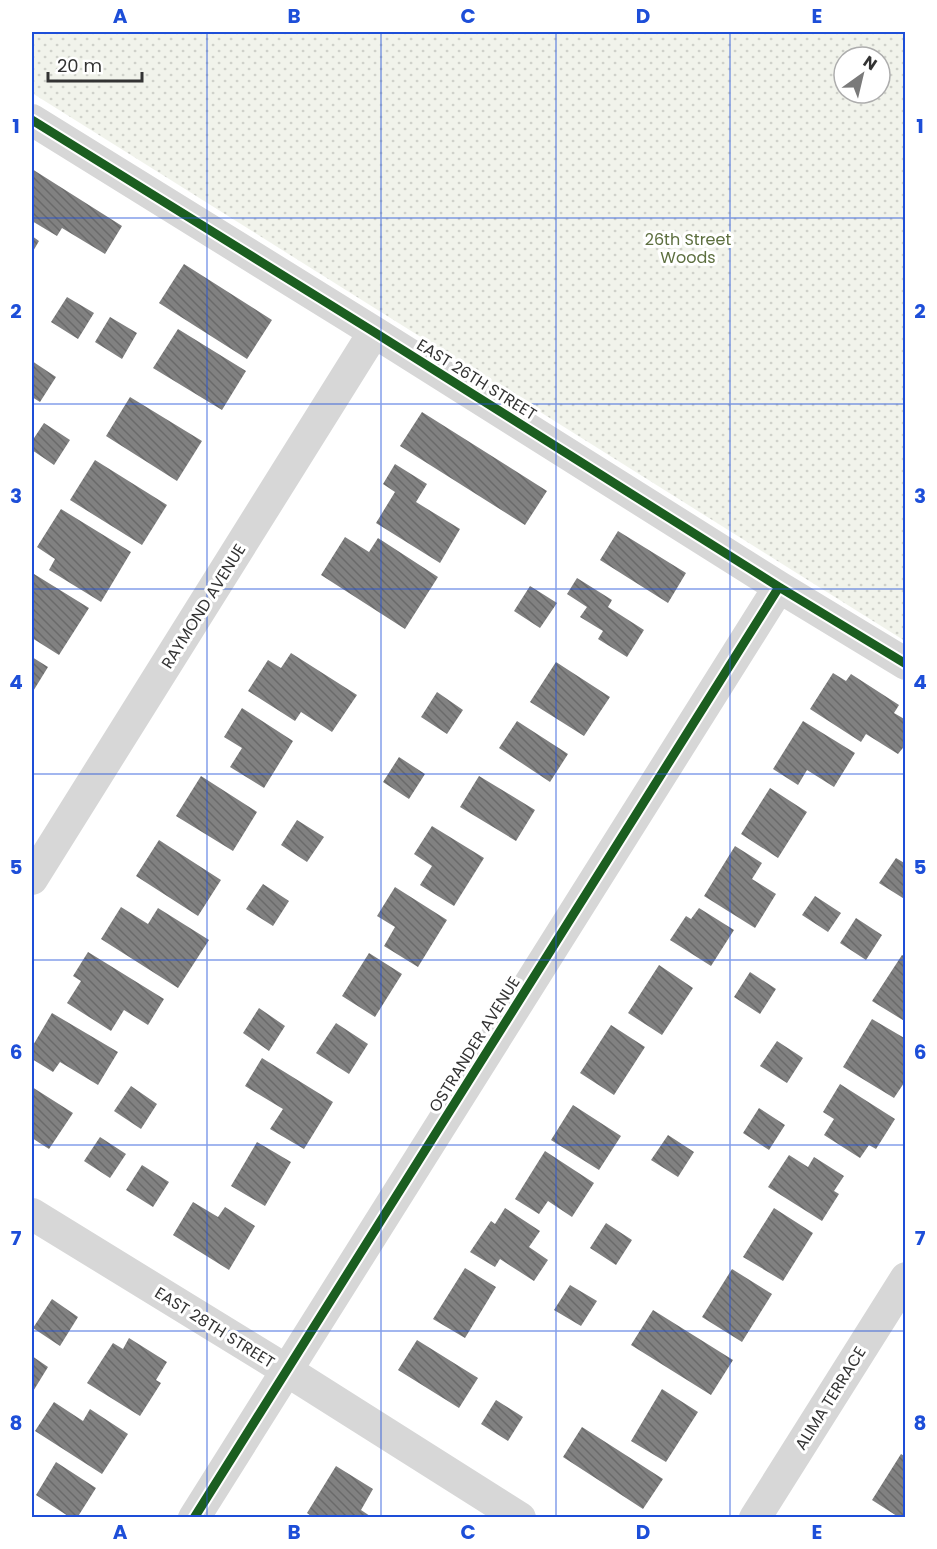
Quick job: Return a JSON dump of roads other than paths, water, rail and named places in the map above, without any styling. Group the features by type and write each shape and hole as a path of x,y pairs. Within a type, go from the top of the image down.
{"street":[{"name":"EAST 26TH STREET","path":"32,120 906,664"},
{"name":"RAYMOND AVENUE","path":"32,879 374,332"},
{"name":"OSTRANDER AVENUE","path":"194,1518 779,587"},
{"name":"EAST 28TH STREET","path":"32,1214 286,1370 520,1518"},
{"name":"ALIMA TERRACE","path":"755,1518 906,1278"}],"park label":[{"name":"26th Street Woods","path":"688,248"}]}
